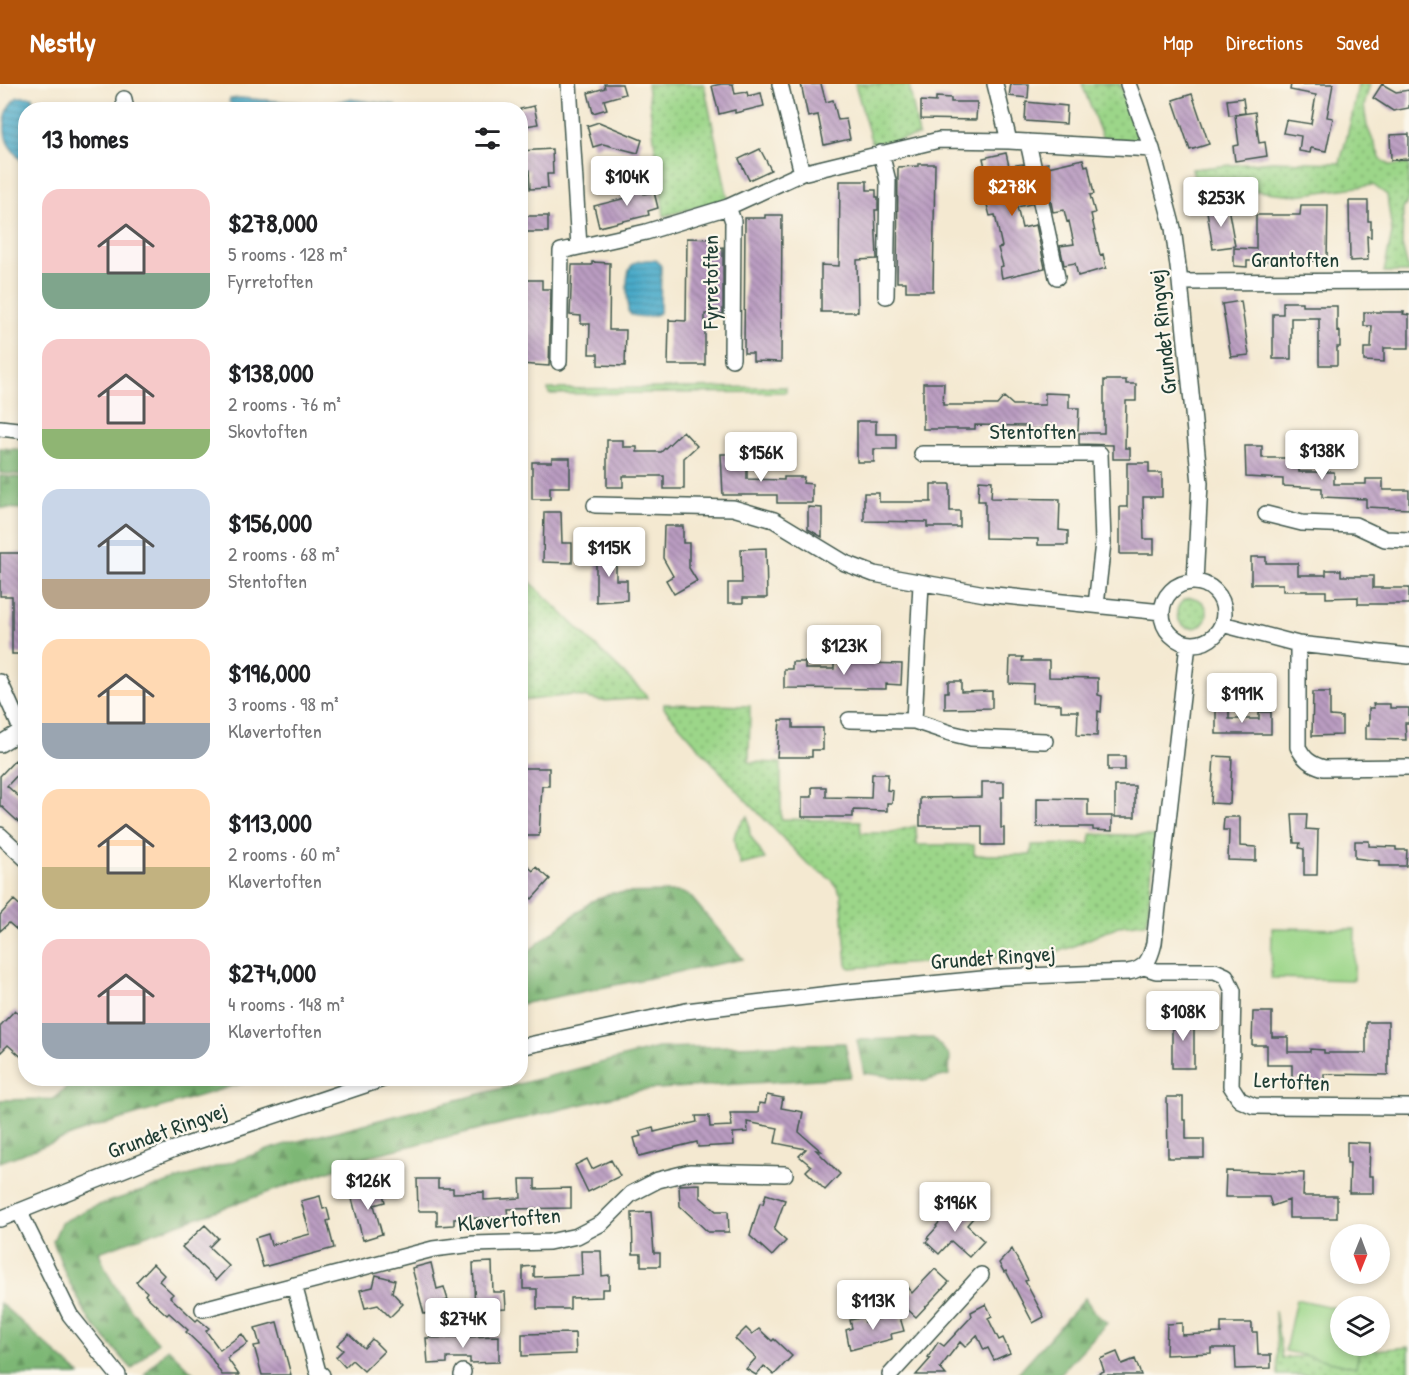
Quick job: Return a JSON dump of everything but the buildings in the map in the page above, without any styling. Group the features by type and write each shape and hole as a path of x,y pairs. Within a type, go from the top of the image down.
{"street":[{"path":"569,84 579,247"},
{"path":"780,84 802,173"},
{"path":"995,84 1009,141"},
{"name":"Grundet Ringvej","path":"1128,84 1152,149 1173,228 1200,483 1195,582"},
{"name":"Fyrretoften","path":"560,362 561,251 646,232 728,207 802,173 939,140 1009,141 1152,149"},
{"path":"1028,142 1057,277"},
{"path":"881,153 888,181 886,296"},
{"name":"Fyrretoften","path":"728,207 733,221 732,359"},
{"name":"Grantoften","path":"1180,282 1409,281"},
{"path":"0,428 18,430"},
{"name":"Stentoften","path":"922,454 1100,454 1102,543 1096,605"},
{"path":"595,505 696,505 733,508 774,520 845,563 874,574 985,594 1162,612"},
{"path":"1266,514 1302,523 1355,525 1385,539 1409,540"},
{"path":"1195,582 1209,586 1220,596 1224,608 1222,624 1217,634 1199,644 1188,644 1175,639 1169,633 1163,622 1162,612 1167,595 1174,588 1195,582"},
{"path":"914,721 921,584"},
{"path":"1222,624 1298,644 1409,656"},
{"path":"1144,967 1151,957 1157,926 1188,644"},
{"path":"1298,644 1299,747 1303,757 1312,765 1324,768 1409,767"},
{"path":"0,682 18,718"},
{"path":"849,720 914,721 971,738 1045,741"},
{"path":"0,744 18,731"},
{"path":"0,835 18,852"},
{"name":"Grundet Ringvej","path":"528,1045 686,1011 981,979 1128,972 1144,967"},
{"name":"Lertoften","path":"1144,967 1156,971 1215,971 1226,976 1233,991 1231,1086 1240,1100 1254,1106 1409,1107"},
{"name":"Grundet Ringvej","path":"0,1219 177,1148 362,1086"},
{"name":"Kløvertoften","path":"203,1309 433,1249 473,1244 549,1242 577,1236 602,1223 631,1194 658,1180 690,1172 785,1174"},
{"path":"19,1211 70,1316 118,1375"},
{"path":"890,1375 981,1275"},
{"path":"294,1285 318,1372 322,1375"}],"green space":[{"path":"647,84 704,84 728,199 664,216"},
{"path":"855,84 909,84 919,136 872,144"},
{"path":"1082,84 1120,84 1138,137 1132,143 1104,142"},
{"path":"1358,84 1370,84 1364,106 1367,126 1381,160 1390,165 1409,164 1409,199 1403,209 1402,245 1409,272 1384,272 1392,233 1387,195 1373,185 1296,195 1196,185 1192,169 1272,161 1340,163"},
{"path":"786,387 786,392 549,394 548,389"},
{"path":"0,448 18,449 18,474 0,473"},
{"path":"0,476 18,477 18,509 0,508"},
{"path":"528,580 647,698 602,701 572,695 528,700"},
{"path":"1192,598 1203,602 1207,613 1203,624 1192,628 1181,624 1177,613 1181,602"},
{"path":"664,704 750,706 749,762 781,763 781,819 860,821 861,833 888,833 916,826 917,845 974,845 974,855 1031,855 1032,845 1090,844 1091,834 1155,836 1147,923 1118,926 1069,948 1049,954 850,968 847,965 841,894 832,880 808,864 741,795 664,708"},
{"path":"748,816 750,835 765,859 740,865 734,839 737,828"},
{"path":"680,892 690,896 743,959 528,1003 528,951 592,901 612,893"},
{"path":"1272,928 1355,929 1354,980 1271,978"},
{"path":"933,1038 950,1056 949,1075 924,1081 864,1073 857,1040"},
{"path":"845,1043 851,1073 850,1077 641,1090 377,1154 99,1252 116,1288 158,1342 132,1369 90,1321 66,1276 53,1241 61,1223 90,1208 283,1145 511,1086 528,1086 528,1082 658,1048"},
{"path":"68,1086 233,1086 95,1127 0,1162 0,1100 53,1099"},
{"path":"1085,1298 1094,1312 1107,1323 1059,1375 1016,1375"},
{"path":"1296,1299 1330,1307 1330,1356 1358,1356 1356,1367 1285,1351"},
{"path":"0,1303 80,1375 0,1375"},
{"path":"1275,1311 1282,1358 1330,1354 1330,1356 1390,1356 1390,1349 1409,1347 1409,1375 1278,1375"},
{"path":"168,1348 195,1375 144,1375"}],"water":[{"path":"18,97 33,97 33,102 18,102 18,157 8,144 5,129 7,111"},
{"path":"240,98 289,102 229,102 230,99"},
{"path":"349,99 372,102 336,102"},
{"path":"656,260 661,266 660,312 642,317 631,315 628,311 627,287 628,274 633,264"}]}
